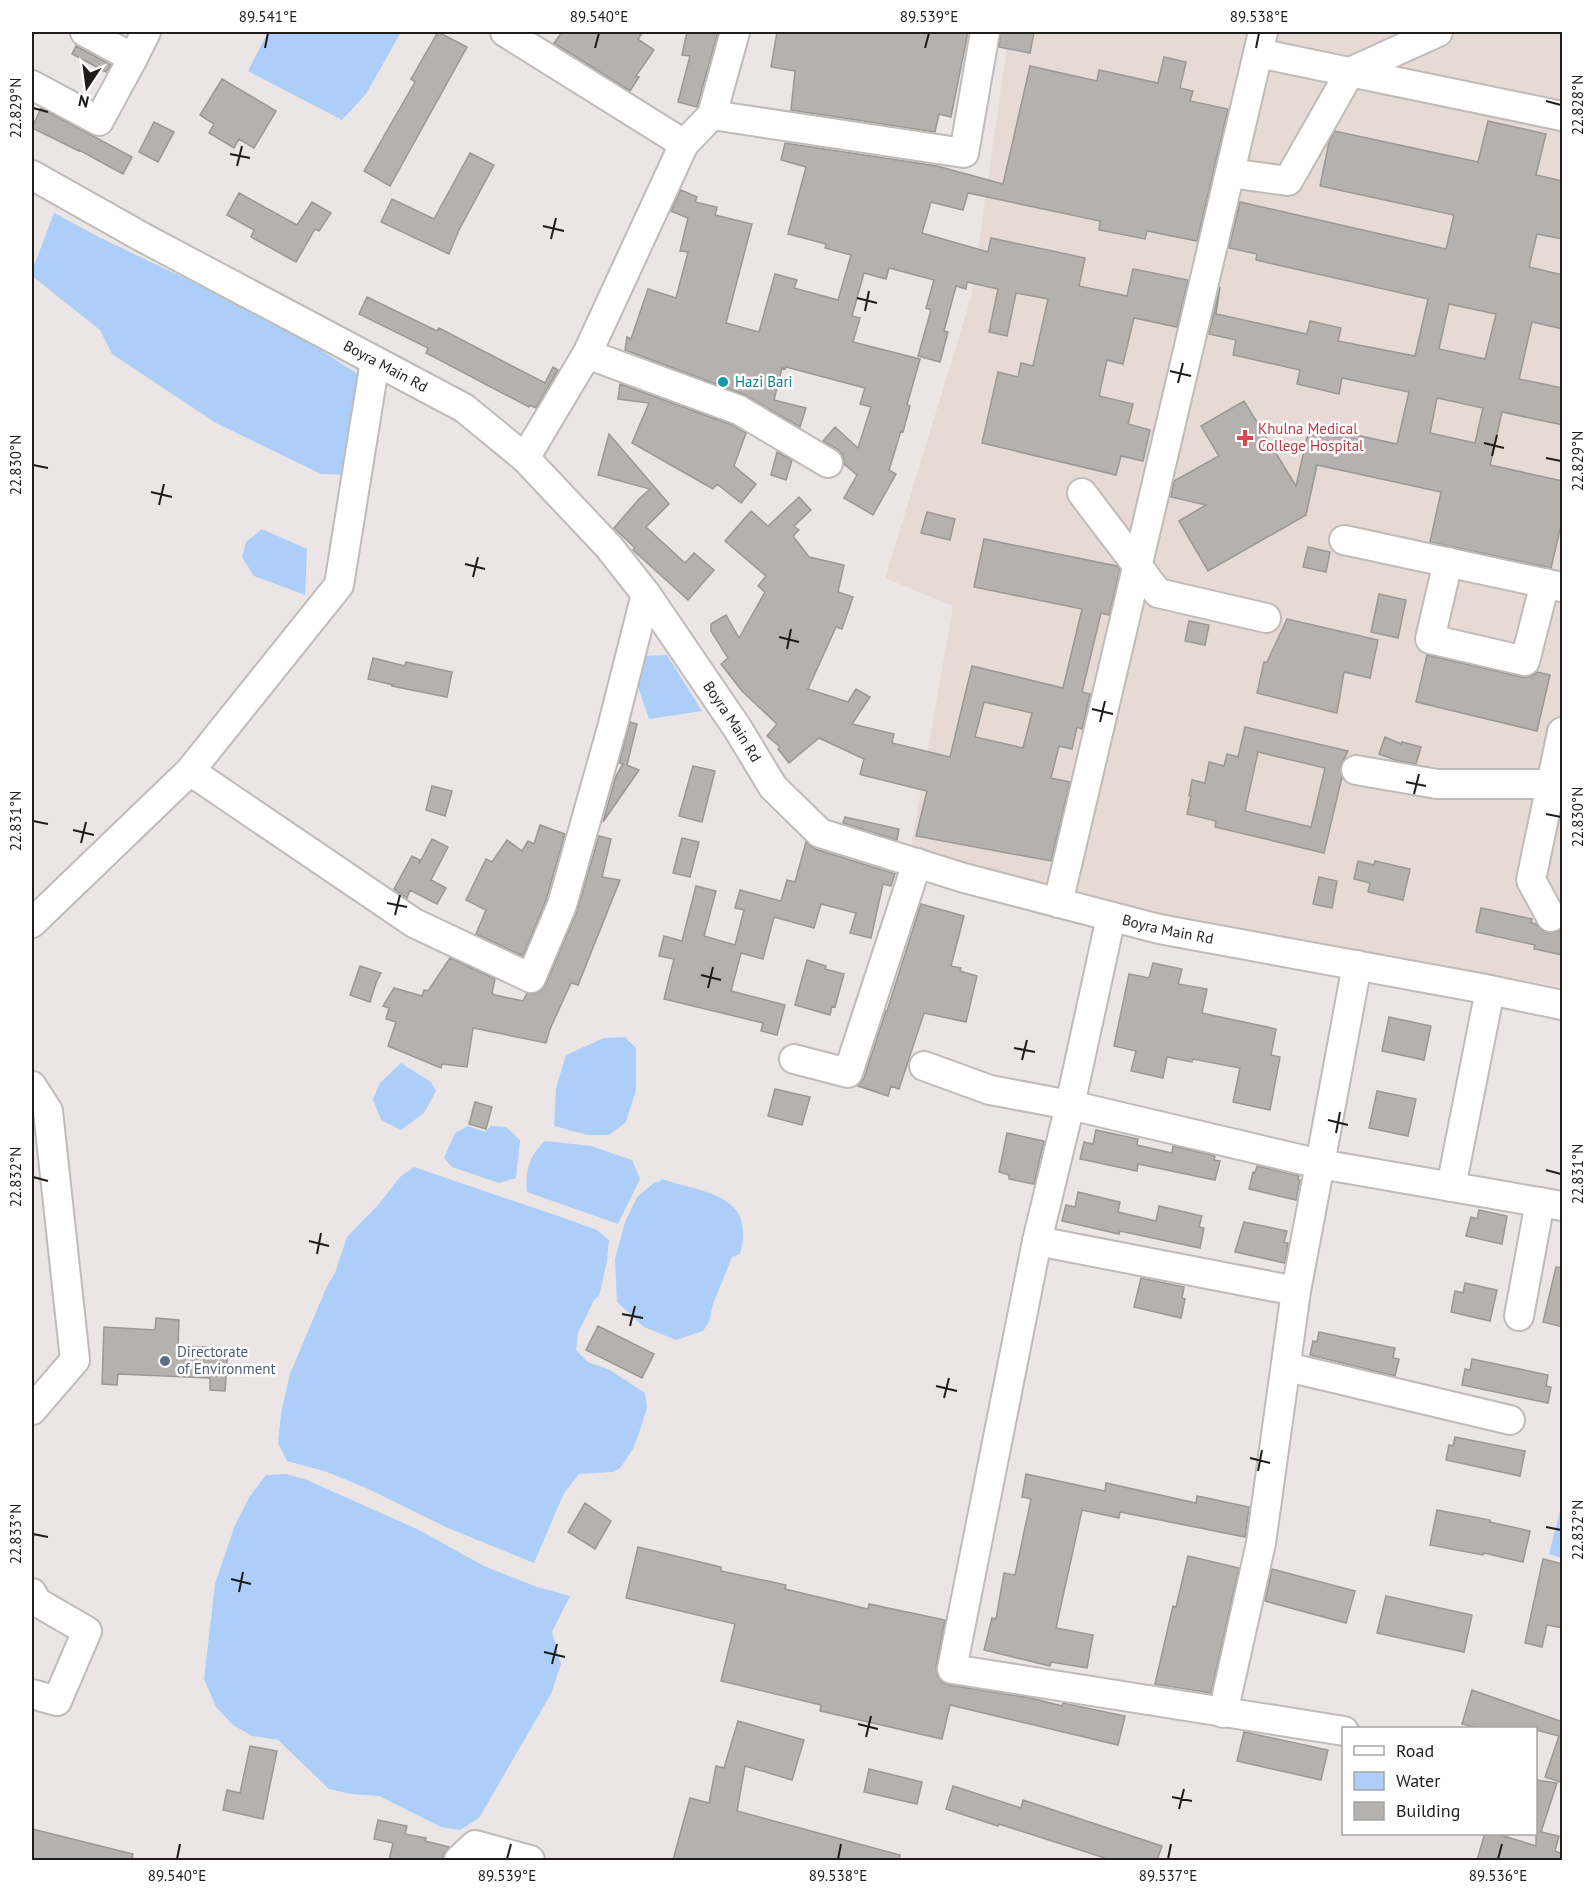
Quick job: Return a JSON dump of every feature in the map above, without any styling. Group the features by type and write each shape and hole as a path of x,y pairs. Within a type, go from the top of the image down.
{"street":[{"path":"85,32 133,58"},
{"path":"32,85 99,121 146,32"},
{"path":"505,32 684,144"},
{"path":"525,458 587,354 684,144 712,115 735,32"},
{"path":"712,115 964,153 985,32"},
{"path":"1230,173 1288,181 1350,72 1438,32"},
{"path":"1058,903 1261,42 1350,72 1563,117"},
{"name":"Boyra Main Rd","path":"32,175 152,242 464,408 525,458 609,547 646,594 738,729 773,787 820,833 1058,903 1159,929 1563,1005"},
{"path":"587,354 740,410 828,463"},
{"path":"32,923 190,771 339,585 375,361"},
{"path":"1082,493 1158,593 1266,618"},
{"path":"1344,540 1448,562 1554,585 1525,661 1430,639 1448,562"},
{"path":"190,771 414,922 531,978 562,905 612,728 646,594"},
{"path":"1551,917 1531,880 1563,732"},
{"path":"1356,770 1437,784 1551,784"},
{"path":"794,1059 848,1073 917,863"},
{"path":"1111,917 1070,1105 1037,1241 952,1669 1342,1731"},
{"path":"1223,1713 1261,1543 1296,1291 1357,965"},
{"path":"1451,1187 1490,990"},
{"path":"924,1066 990,1090 1070,1105 1320,1164 1551,1204 1519,1316"},
{"path":"32,1086 48,1111 75,1360 32,1410"},
{"path":"1037,1241 1296,1291"},
{"path":"1287,1367 1510,1420"},
{"path":"32,1593 37,1602 87,1631 57,1701 32,1694"},
{"path":"459,1860 475,1845 530,1860"}],"shaded area":[{"name":"Khulna Medical College Hospital","path":"1009,32 1562,32 1562,987 1176,920 910,852 953,606 885,578 971,298"}],"water":[{"path":"268,32 401,32 366,94 342,120 248,71"},
{"path":"54,213 284,326 359,375 350,475 321,474 216,423 112,354 100,330 32,276"},
{"path":"262,529 307,549 305,595 254,576 242,557 246,542"},
{"path":"667,655 702,711 649,719 638,687 641,656"},
{"path":"625,1037 636,1048 636,1090 626,1122 609,1135 587,1135 554,1126 556,1088 566,1055 604,1038"},
{"path":"401,1063 431,1082 436,1091 424,1113 401,1130 381,1120 373,1099 380,1083"},
{"path":"468,1126 485,1132 491,1126 506,1127 520,1140 516,1178 499,1183 452,1167 444,1158 455,1133"},
{"path":"545,1141 591,1146 632,1160 640,1179 618,1224 527,1192 529,1164 535,1152"},
{"path":"414,1167 597,1230 609,1240 599,1296 594,1300 578,1333 576,1350 588,1362 610,1370 645,1393 647,1408 633,1449 620,1468 613,1472 579,1474 564,1493 534,1563 448,1528 366,1488 327,1472 287,1461 278,1443 281,1413 290,1374 327,1286 335,1273 347,1237 379,1204 400,1177"},
{"path":"662,1179 723,1199 734,1208 741,1219 743,1234 740,1254 732,1257 713,1304 709,1322 703,1331 676,1340 644,1327 617,1302 615,1259 625,1222 637,1197"},
{"path":"286,1474 307,1480 419,1530 484,1566 537,1587 570,1596 552,1632 561,1664 551,1694 479,1818 460,1830 441,1827 379,1796 351,1794 329,1789 278,1740 252,1736 233,1725 216,1707 204,1679 215,1584 235,1525 250,1496 266,1475"},
{"path":"1562,1503 1562,1558 1549,1554"}],"building":[{"path":"438,32 467,47 390,186 364,171 415,82 411,79"},
{"path":"562,32 643,32 638,39 654,50 636,76 639,77 630,91 554,43"},
{"path":"687,32 718,32 697,107 678,102 690,56 682,55"},
{"path":"777,32 968,32 951,117 939,114 935,132 791,110 795,71 771,67"},
{"path":"1001,32 1034,32 1030,53 999,47"},
{"path":"76,46 111,65 106,72 72,54"},
{"path":"1164,57 1186,62 1180,88 1193,91 1190,101 1228,109 1197,241 1147,231 1145,239 1099,230 1100,221 968,193 963,210 931,202 922,233 988,252 991,238 1085,258 1079,286 1127,296 1133,269 1188,280 1177,327 1134,318 1123,364 1107,360 1099,396 1133,404 1128,424 1150,430 1143,461 1121,456 1116,475 982,443 998,372 1018,377 1021,363 1033,366 1048,299 1016,293 1007,336 989,332 998,289 967,282 966,289 956,286 944,331 948,332 940,362 918,356 931,310 926,308 934,280 889,268 886,279 864,273 852,316 860,318 853,342 920,359 907,405 910,406 903,432 901,431 889,470 896,474 873,515 844,498 857,475 844,464 843,455 837,449 823,441 835,427 858,448 871,407 860,404 865,388 786,367 782,368 774,400 806,408 800,427 745,395 625,350 627,337 631,339 648,289 676,298 688,252 680,251 688,218 671,211 681,190 697,197 695,202 717,207 715,215 752,224 726,323 759,332 775,274 797,280 794,288 838,300 851,255 825,248 826,244 788,234 806,167 781,160 785,143 937,166 1003,184 1030,66 1097,81 1099,70 1158,83"},
{"path":"222,79 276,111 254,148 239,139 234,148 209,133 214,124 200,115"},
{"path":"41,108 132,157 123,174 32,128"},
{"path":"1488,121 1546,134 1536,175 1563,181 1563,239 1537,234 1529,267 1563,275 1563,329 1532,322 1519,379 1563,388 1563,425 1502,412 1490,465 1563,481 1563,517 1551,568 1430,542 1441,492 1317,465 1306,515 1208,571 1179,521 1206,505 1171,497 1174,481 1219,456 1201,426 1244,401 1296,486 1309,429 1323,433 1324,428 1397,444 1409,392 1342,378 1339,394 1297,384 1300,370 1233,355 1236,340 1209,334 1220,287 1216,314 1307,334 1310,321 1341,328 1338,341 1415,356 1428,299 1256,260 1257,254 1229,248 1240,202 1446,249 1454,215 1320,186 1329,142 1335,131 1478,162","holes":["1449,304 1496,314 1485,359 1439,349","1437,398 1483,408 1475,443 1430,433"]},
{"path":"154,122 174,132 158,162 139,152"},
{"path":"470,153 494,165 459,230 449,254 381,222 392,199 434,219"},
{"path":"239,193 297,225 312,202 331,213 319,231 315,229 296,262 251,237 254,230 227,215"},
{"path":"367,297 437,331 439,328 545,383 553,367 558,370 536,408 530,405 529,407 426,353 428,348 359,314"},
{"path":"620,384 732,425 746,433 734,466 756,484 741,503 717,484 713,489 632,443 649,403 618,399"},
{"path":"609,434 669,504 646,527 685,563 694,553 714,570 688,600 633,550 635,548 614,528 650,489 598,475"},
{"path":"777,452 792,460 786,480 771,475"},
{"path":"799,497 811,510 794,526 799,530 793,536 809,557 844,565 838,592 853,597 842,629 836,627 808,689 848,702 856,689 870,697 852,724 894,734 892,743 950,757 972,666 1063,688 1082,609 974,587 984,539 1117,566 1120,570 1109,615 1101,613 1082,692 1090,694 1082,729 1077,727 1072,749 1059,746 1051,778 1070,782 1051,861 916,836 927,791 862,775 860,774 864,759 819,738 789,763 778,749 780,747 767,736 777,724 742,691 721,664 728,658 711,631 711,624 726,615 739,638 765,592 758,586 766,576 725,541 751,511 768,526","holes":["984,702 1032,713 1023,748 975,737"]},
{"path":"927,512 955,519 950,540 921,533"},
{"path":"1308,547 1330,552 1326,572 1303,567"},
{"path":"1379,594 1406,600 1398,638 1371,632"},
{"path":"1287,619 1378,640 1370,678 1344,672 1337,713 1257,693 1264,662 1267,662"},
{"path":"1189,621 1209,625 1205,645 1185,641"},
{"path":"1427,655 1521,677 1530,677 1538,672 1550,675 1537,731 1416,702"},
{"path":"373,658 405,666 406,662 452,672 447,697 368,679"},
{"path":"630,722 637,724 627,765 639,770 603,822 616,776 623,764 619,763"},
{"path":"1245,727 1348,751 1340,767 1342,777 1324,853 1215,827 1216,821 1187,814 1192,780 1205,783 1209,762 1224,766 1227,754 1238,757","holes":["1258,752 1325,768 1311,827 1245,811"]},
{"path":"1385,737 1401,744 1402,742 1421,747 1416,764 1398,761 1379,754"},
{"path":"693,766 715,771 702,822 679,816"},
{"path":"432,786 452,791 445,816 426,810"},
{"path":"845,817 899,829 897,840 843,823"},
{"path":"540,825 565,834 546,900 523,956 476,934 486,910 466,900 486,859 492,862 507,840 522,851 528,841 534,844"},
{"path":"599,836 611,839 602,877 620,880 578,985 571,983 546,1043 473,1028 467,1067 442,1064 441,1068 388,1046 396,1022 386,1019 389,1008 383,1006 394,988 422,996 424,990 428,991 450,958 495,979 492,993 495,995 523,1001 527,993 533,994 541,991 577,911"},
{"path":"682,838 699,842 690,877 673,873"},
{"path":"432,839 448,847 431,880 446,888 437,904 410,890 407,898 394,889 412,856 420,860 419,864"},
{"path":"806,842 815,849 895,874 891,886 883,884 871,938 850,933 856,913 821,904 814,928 774,917 763,959 741,953 731,991 785,1005 777,1035 761,1031 763,1023 664,999 674,959 659,956 664,936 682,941 696,886 716,891 704,936 735,945 744,910 735,908 740,890 781,901 787,880 795,882"},
{"path":"1358,861 1374,865 1375,861 1410,869 1403,900 1368,892 1370,883 1354,879"},
{"path":"1319,877 1337,881 1332,908 1313,904"},
{"path":"921,904 964,916 951,966 977,976 966,1022 924,1013 899,1089 891,1086 888,1096 858,1086 864,1078"},
{"path":"1481,908 1532,919 1531,923 1550,933 1563,930 1563,955 1534,949 1535,945 1476,932"},
{"path":"807,960 826,966 825,969 844,974 835,1007 832,1006 830,1015 795,1005"},
{"path":"1153,963 1182,969 1178,984 1207,989 1202,1013 1276,1029 1271,1055 1280,1057 1270,1110 1233,1102 1240,1068 1193,1059 1192,1062 1167,1057 1163,1078 1131,1071 1136,1051 1114,1046 1129,974 1149,978"},
{"path":"360,966 381,973 370,1002 350,995"},
{"path":"1389,1017 1431,1026 1424,1060 1382,1051"},
{"path":"775,1089 810,1097 802,1125 768,1116"},
{"path":"1377,1091 1416,1099 1408,1136 1369,1128"},
{"path":"475,1102 492,1107 486,1129 469,1124"},
{"path":"1096,1130 1138,1139 1137,1145 1172,1153 1173,1146 1215,1156 1214,1160 1220,1161 1215,1180 1138,1164 1137,1171 1080,1159 1084,1142 1093,1144"},
{"path":"1007,1133 1044,1141 1034,1184 1009,1179 1009,1175 999,1172"},
{"path":"1257,1166 1299,1176 1296,1200 1249,1189 1253,1172 1255,1173"},
{"path":"1078,1192 1120,1202 1118,1212 1156,1221 1159,1206 1202,1216 1199,1227 1204,1228 1200,1248 1120,1231 1119,1234 1062,1221 1066,1205 1075,1207"},
{"path":"1479,1210 1507,1216 1502,1244 1466,1236 1471,1217 1477,1219"},
{"path":"1244,1222 1287,1231 1284,1242 1288,1243 1285,1263 1235,1252"},
{"path":"1556,1267 1563,1268 1563,1327 1543,1322"},
{"path":"1141,1278 1184,1287 1182,1298 1185,1299 1181,1318 1134,1307"},
{"path":"1465,1283 1497,1290 1490,1321 1451,1312 1455,1291 1463,1293"},
{"name":"Directorate of Environment","path":"156,1318 179,1320 178,1346 228,1348 225,1391 210,1390 210,1378 118,1374 117,1385 102,1384 104,1327 155,1330"},
{"path":"598,1326 654,1354 642,1378 586,1350"},
{"path":"1319,1332 1395,1348 1393,1358 1399,1359 1395,1376 1310,1355 1313,1341 1317,1342"},
{"path":"1472,1359 1548,1375 1546,1386 1551,1387 1548,1403 1462,1385 1465,1369 1470,1370"},
{"path":"1455,1437 1525,1451 1520,1476 1446,1460 1449,1445 1453,1446"},
{"path":"1026,1474 1105,1491 1106,1483 1196,1503 1197,1496 1249,1507 1245,1537 1120,1512 1119,1518 1082,1510 1056,1628 1093,1635 1087,1668 1051,1662 1050,1666 984,1650 992,1618 996,1619 1004,1573 1015,1575 1031,1499 1022,1497"},
{"path":"585,1503 611,1521 595,1549 568,1532"},
{"path":"1437,1510 1490,1520 1490,1522 1530,1531 1523,1562 1484,1553 1483,1555 1430,1545"},
{"path":"638,1547 721,1567 721,1571 786,1585 785,1589 868,1609 869,1604 945,1620 936,1666 937,1675 942,1682 1125,1716 1118,1745 950,1705 942,1739 820,1711 821,1705 721,1681 735,1624 626,1598"},
{"path":"1188,1556 1239,1568 1211,1693 1155,1684 1173,1606 1176,1607"},
{"path":"1543,1559 1563,1564 1563,1628 1547,1625 1542,1647 1525,1643"},
{"path":"1272,1569 1355,1591 1346,1623 1265,1601"},
{"path":"1386,1596 1472,1615 1464,1652 1377,1633"},
{"path":"1472,1690 1563,1722 1563,1783 1545,1777 1559,1736 1537,1730 1537,1727 1475,1727 1462,1724"},
{"path":"738,1721 804,1740 792,1780 745,1766 737,1811 900,1855 899,1860 673,1860 690,1798 709,1803 716,1766 724,1768"},
{"path":"1244,1732 1328,1750 1321,1780 1237,1761"},
{"path":"250,1746 277,1751 263,1819 223,1810 227,1790 240,1793"},
{"path":"869,1769 922,1782 917,1804 864,1792"},
{"path":"1537,1780 1557,1783 1541,1832 1559,1836 1555,1851 1563,1854 1563,1860 1477,1860 1484,1835 1500,1835 1536,1846"},
{"path":"953,1786 1021,1808 1023,1800 1162,1846 1157,1860 1111,1860 946,1809"},
{"path":"378,1820 407,1826 405,1834 426,1838 425,1841 449,1847 443,1855 443,1860 389,1860 393,1843 374,1839"},
{"path":"32,1829 133,1854 132,1860 32,1860"}],"place":[{"name":"Hazi Bari","path":"723,382"},
{"name":"Khulna Medical College Hospital","path":"1245,438"},
{"name":"Directorate of Environment","path":"165,1361"}]}
